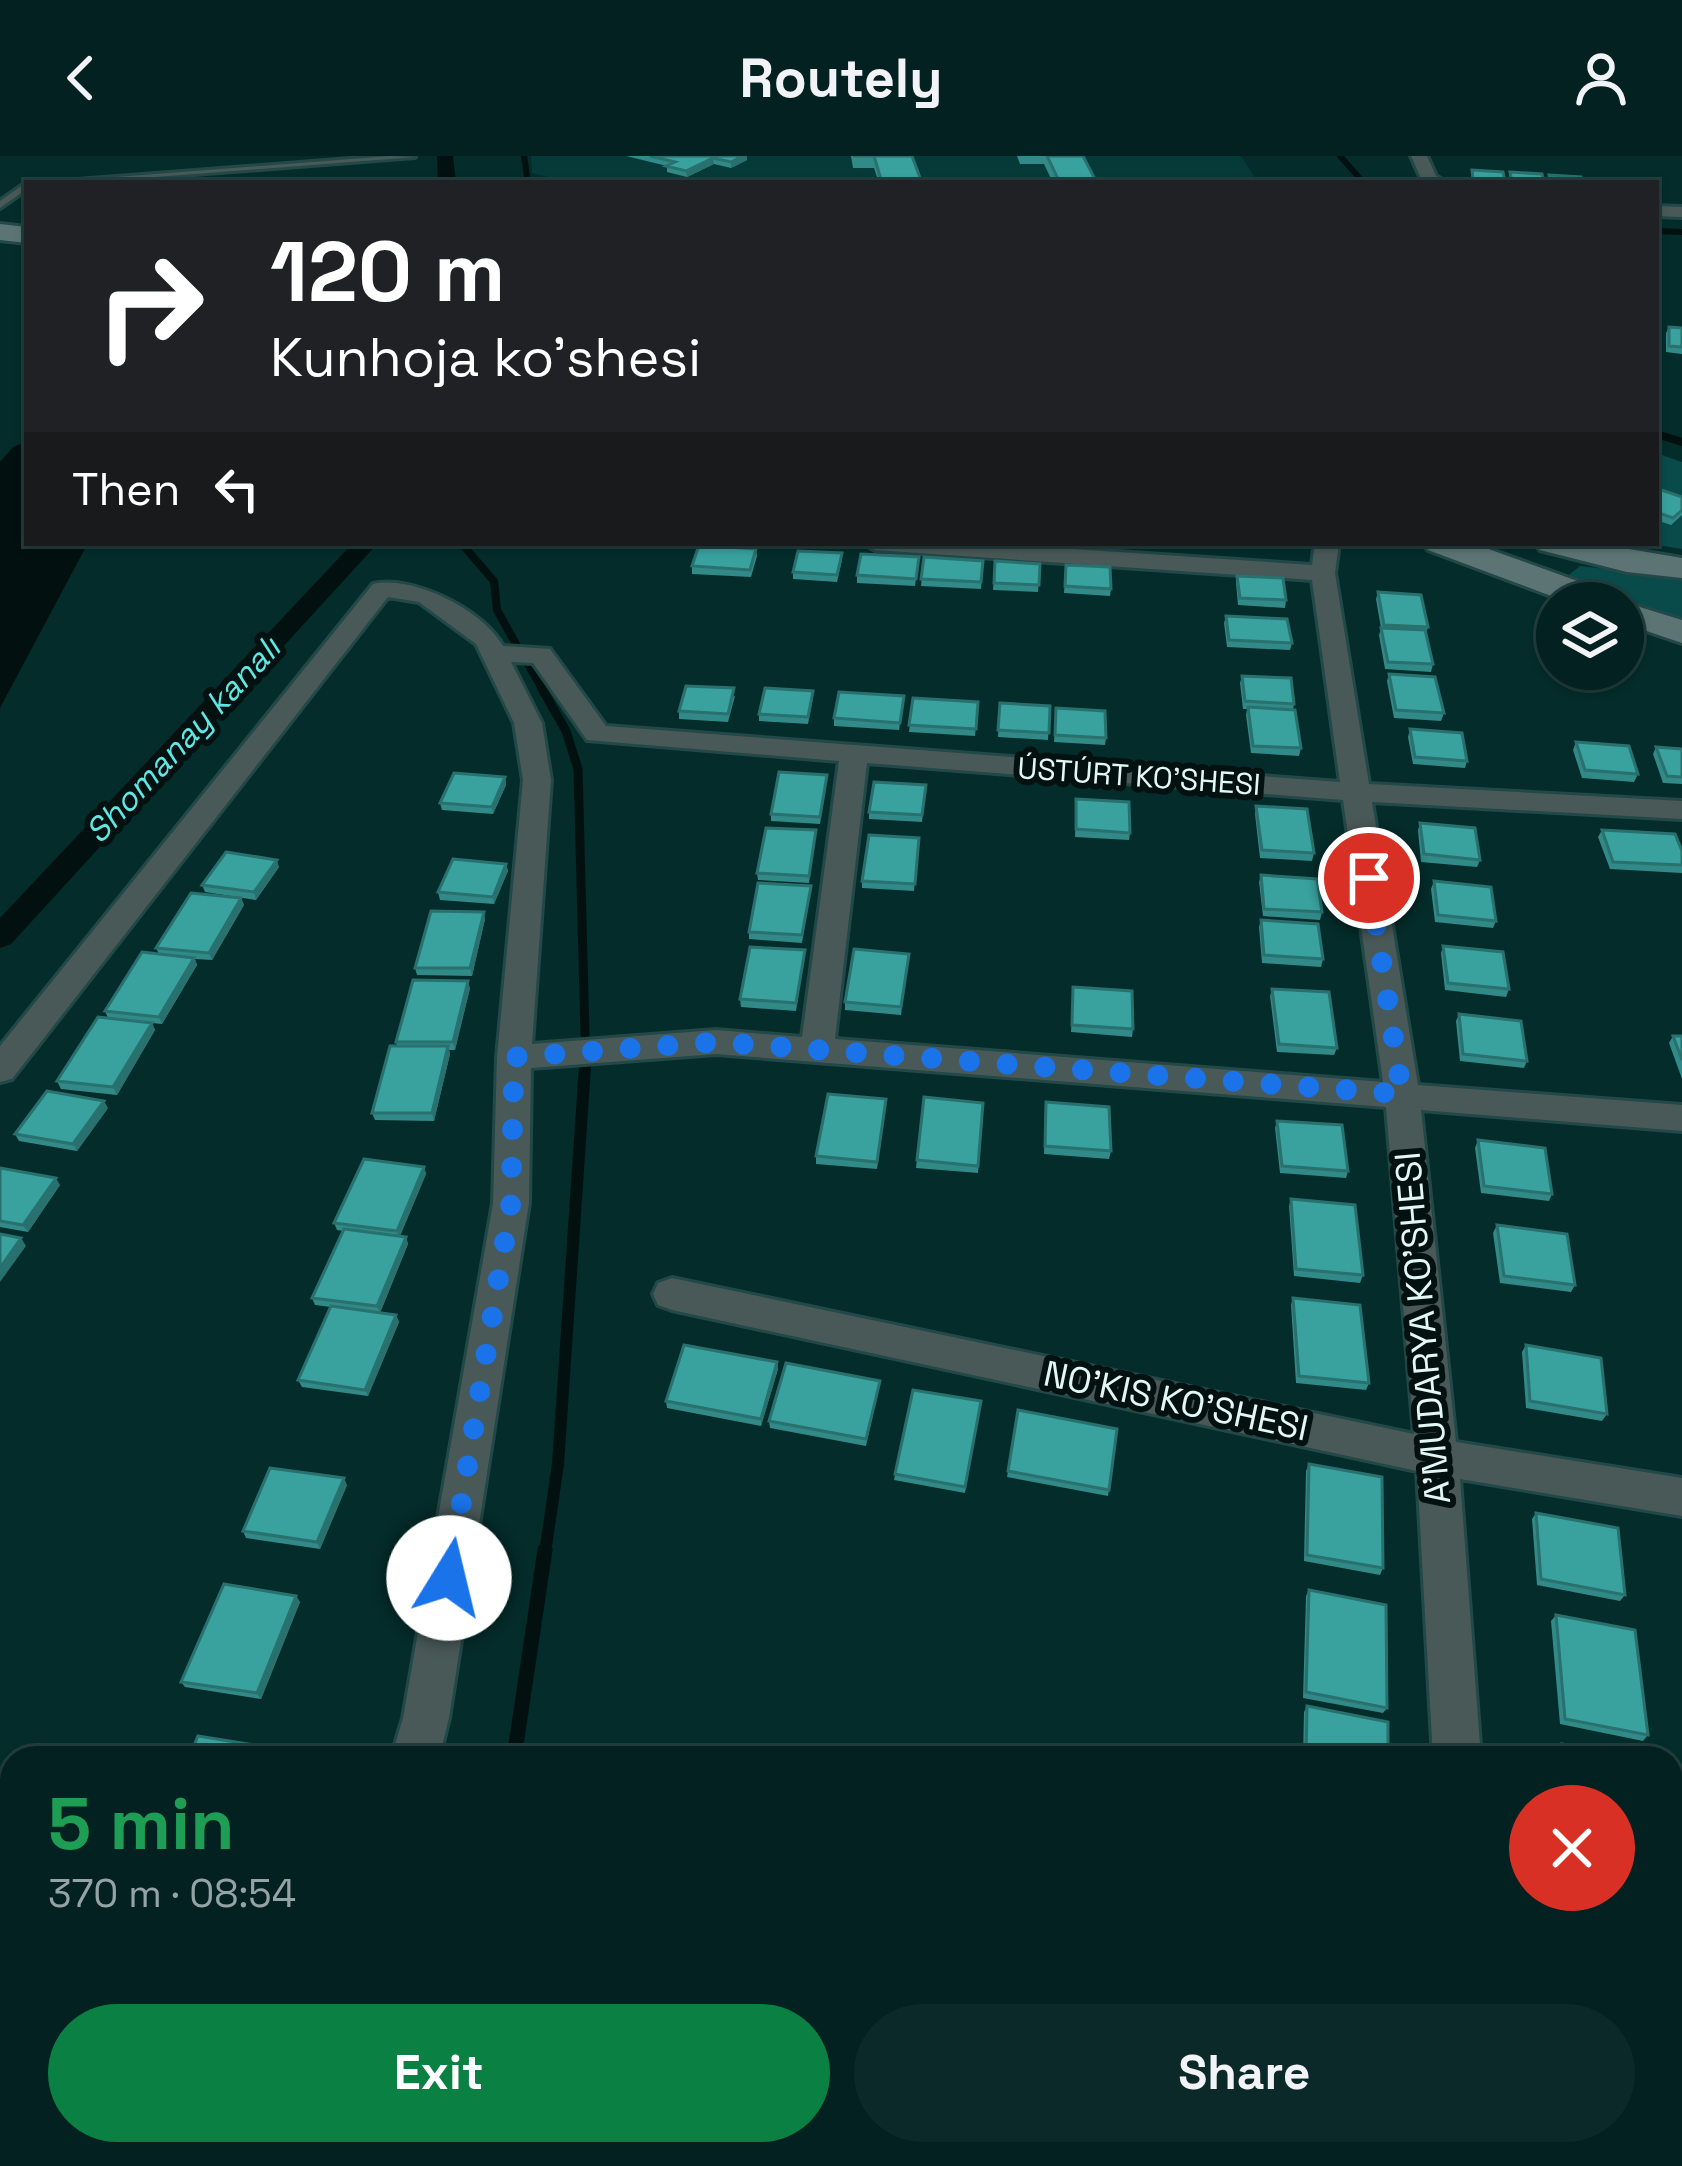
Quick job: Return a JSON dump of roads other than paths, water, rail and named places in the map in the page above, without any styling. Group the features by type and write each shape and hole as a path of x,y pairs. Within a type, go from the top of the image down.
{"main road":[{"path":"1449,546 1546,582"},
{"path":"1564,546 1628,562 1682,568"},
{"path":"1644,618 1682,632"}],"street":[{"path":"965,546 1325,558"},
{"name":"A'MUDARYA KO'SHESI","path":"1325,558 1402,1094 1437,1457 1456,1746"},
{"path":"0,1070 382,589 426,596 487,640 528,723 537,780 514,1057 511,1203 418,1746"},
{"name":"ÚSTÚRT KO'SHESI","path":"494,653 541,655 597,734 1356,792 1682,810"},
{"path":"818,1048 854,754"},
{"path":"514,1057 716,1042 1682,1118"},
{"name":"NO'KIS KO'SHESI","path":"673,1294 1437,1457 1682,1497"}],"lane":[{"path":"85,180 411,157"}],"waterway":[{"name":"Shomanay kanalı","path":"445,156 447,180"},
{"path":"524,156 528,180"},
{"path":"1340,156 1361,180"},
{"path":"1659,231 1682,232"},
{"path":"1659,435 1682,442"},
{"name":"Shomanay kanalı","path":"0,937 363,546"},
{"path":"464,546 494,581 497,610 516,644"},
{"path":"525,659 543,690"},
{"path":"541,687 566,731 578,769 585,1035"},
{"path":"545,1553 558,1464 585,1066"},
{"path":"516,1746 545,1550"}]}
